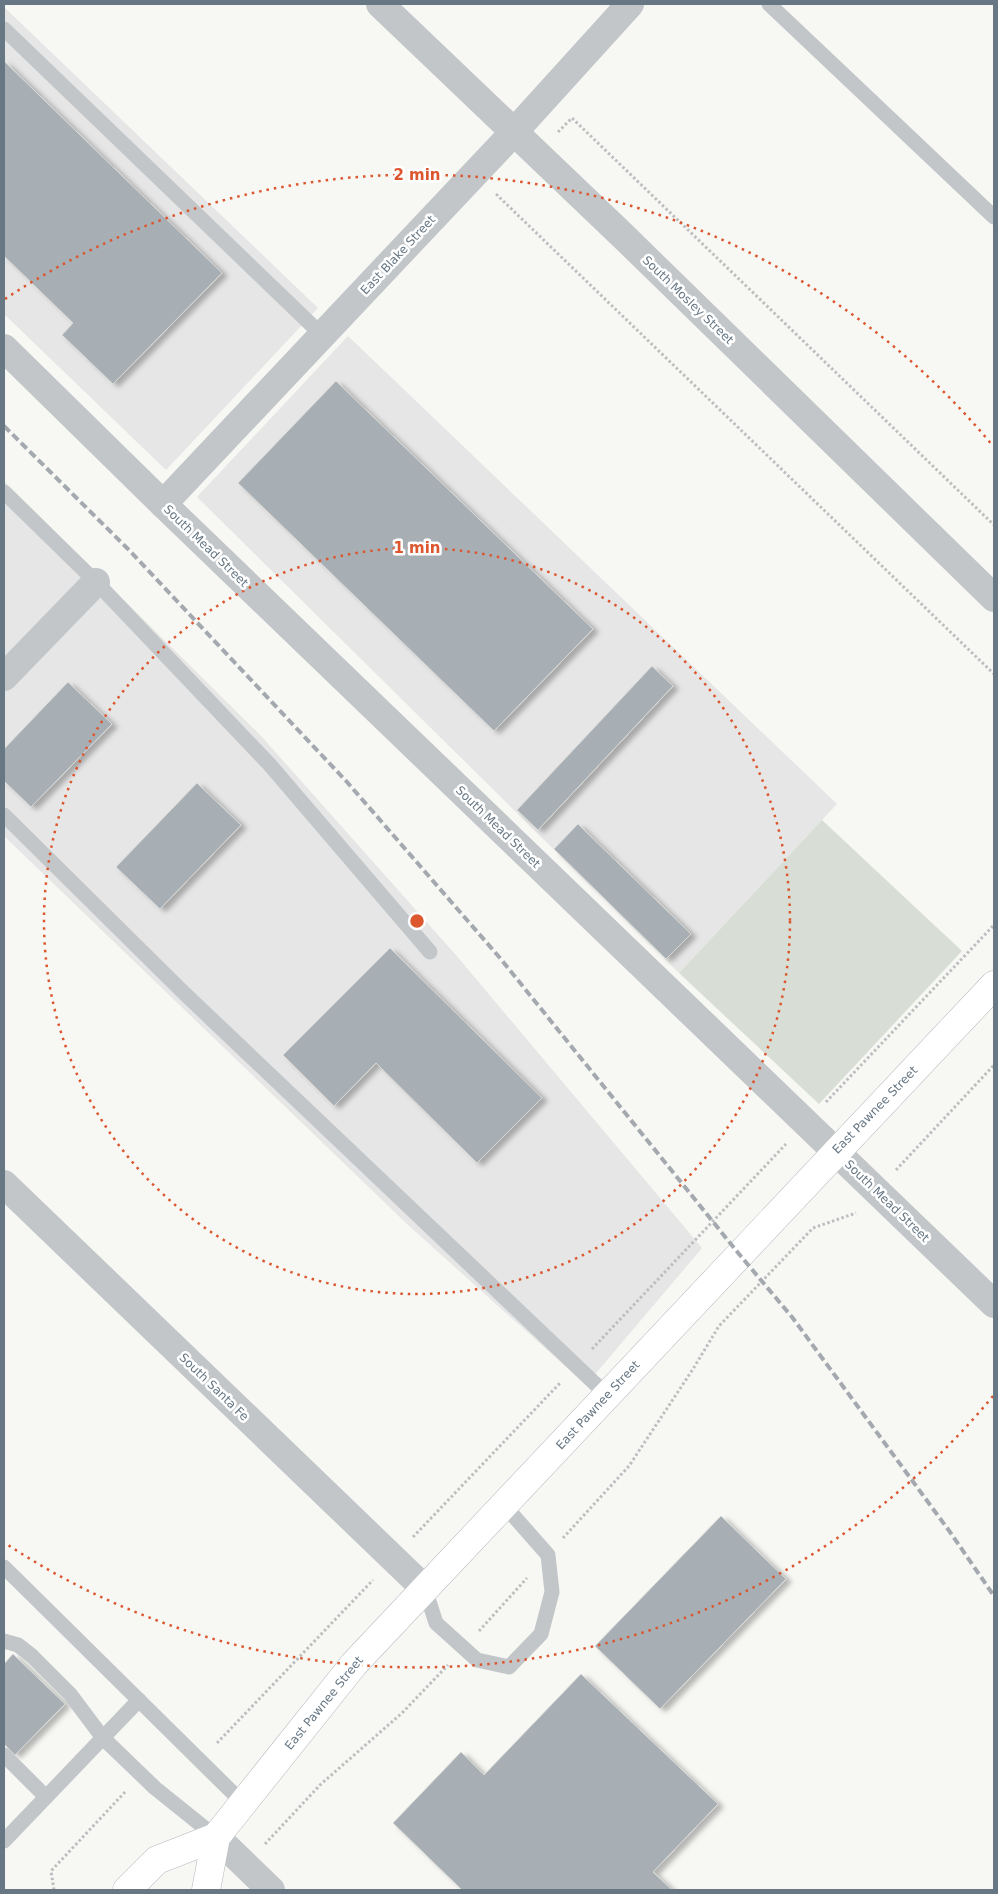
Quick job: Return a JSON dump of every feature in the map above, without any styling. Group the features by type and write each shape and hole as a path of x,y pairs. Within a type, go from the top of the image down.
{"main road":[{"name":"East Pawnee Street","path":"206,1890 216,1838 354,1664 994,985"},
{"path":"127,1890 158,1860 216,1838"}],"street":[{"name":"South Mosley Street","path":"380,4 994,598"},
{"name":"East Blake Street","path":"163,504 514,132 630,4"},
{"name":"South Mead Street","path":"4,348 163,504 994,1304"},
{"path":"4,677 96,582"},
{"name":"South Santa Fe","path":"4,1184 425,1589"},
{"path":"216,1838 262,1881"}],"lane":[{"path":"769,4 994,217"},
{"path":"4,29 322,335"},
{"path":"4,492 96,582 270,765 430,952"},
{"path":"4,815 184,993 606,1395"},
{"path":"425,1589 436,1623 477,1660 509,1667 541,1634 552,1592 548,1554 504,1505"},
{"path":"4,1567 243,1803"},
{"path":"4,1641 18,1645 70,1694 103,1738 141,1775 216,1838"},
{"path":"4,1841 139,1700"},
{"path":"4,1755 46,1797"}],"path":[{"path":"200,1760 994,925"},
{"path":"262,1881 267,1840 320,1785 402,1713 464,1648 629,1466 719,1326 813,1228 855,1214 994,1065"},
{"path":"54,1890 51,1871 141,1775"}],"shaded area":[{"path":"4,7 318,308 166,470 4,314"},
{"path":"348,336 837,804 679,973 197,497"},
{"path":"4,481 262,737 455,954 702,1248 586,1385 407,1224 4,836"},
{"path":"822,820 962,951 819,1104 679,973"}],"building":[{"path":"4,61 222,273 113,384 62,335 73,323 4,256"},
{"path":"336,381 593,629 494,731 238,483"},
{"path":"652,666 673,686 538,830 517,810"},
{"path":"68,682 112,724 31,807 4,781 4,749"},
{"path":"197,783 241,825 160,909 116,867"},
{"path":"578,824 691,934 666,959 554,849"},
{"path":"390,948 542,1098 477,1163 376,1063 334,1106 283,1055"},
{"path":"721,1516 786,1579 660,1709 595,1646"},
{"path":"13,1654 65,1704 15,1755 4,1744 4,1664"},
{"path":"581,1674 718,1804 653,1872 672,1890 462,1890 393,1823 461,1752 484,1775"}],"railway":[{"path":"4,426 128,549 347,782 500,958 792,1317 950,1532 994,1596"}]}
